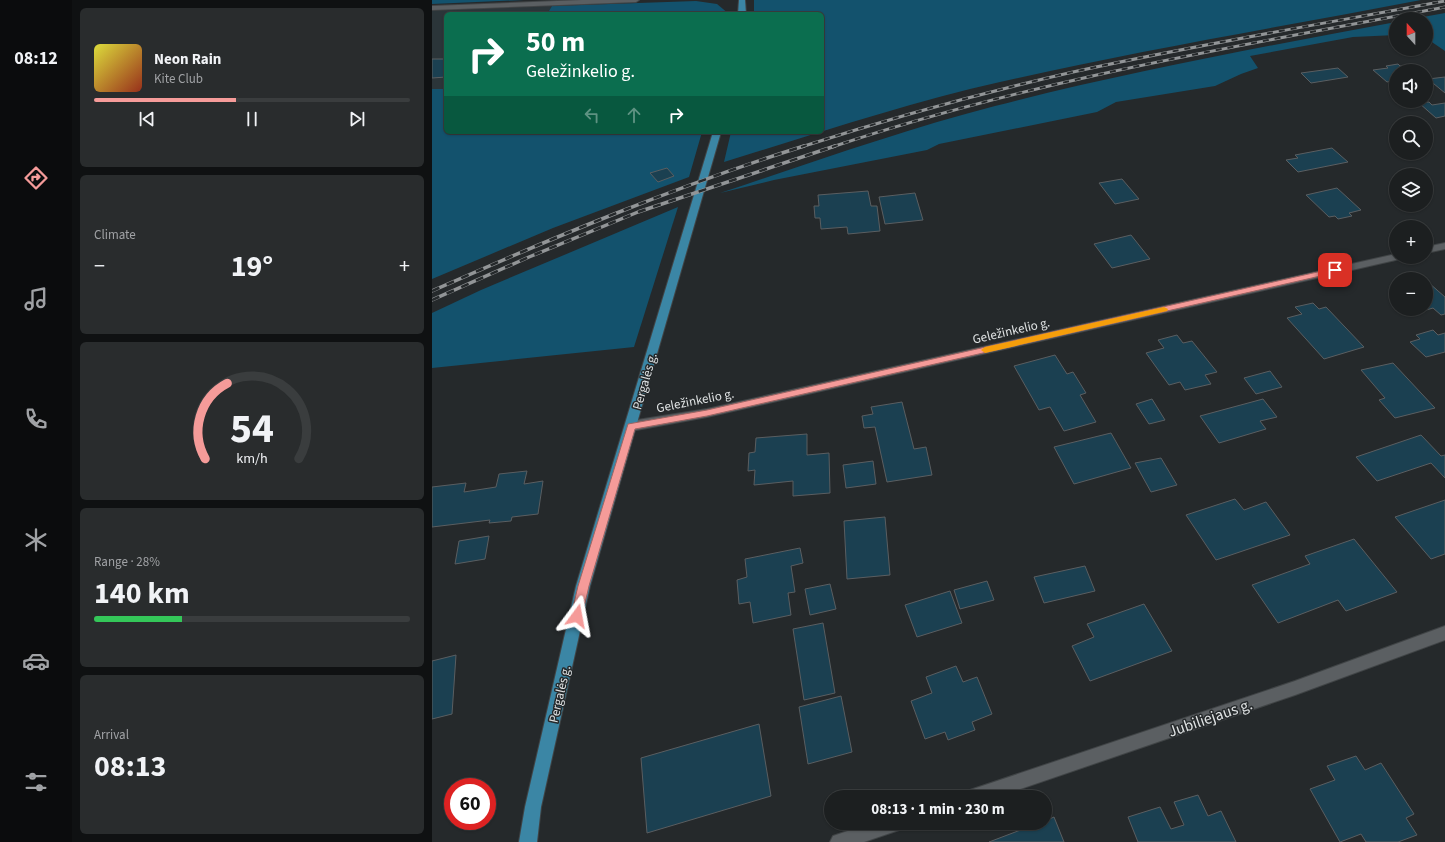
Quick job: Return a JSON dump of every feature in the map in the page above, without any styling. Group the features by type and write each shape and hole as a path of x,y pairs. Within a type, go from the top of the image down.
{"main road":[{"path":"742,0 742,12"},
{"name":"Pergalės g.","path":"528,842 533,807 583,586 716,134"}],"street":[{"path":"432,8 636,0"},
{"path":"1436,248 1445,256"},
{"name":"Geležinkelio g.","path":"631,426 707,413 1389,259"},
{"name":"Jubiliejaus g.","path":"994,790 1295,688 1445,633"},
{"path":"839,842 875,830"}],"shaded area":[{"path":"432,0 524,0 432,4"},
{"path":"754,0 1421,0 1053,70 930,99 824,130 824,12 754,12"},
{"path":"696,1 717,4 727,12 548,12 552,6"},
{"path":"552,6 548,12 444,12 444,89 432,89 432,11"},
{"path":"1445,13 1445,51 1433,43 1433,15"},
{"path":"1389,23 1389,35 1353,37 1250,56 1258,68 1215,86 1116,102 1097,112 939,144 927,150 774,180 720,193 891,136 960,115 1094,82"},
{"path":"432,89 444,89 444,134 701,134 689,177 553,228 432,279"},
{"path":"731,134 813,134 758,151 724,162"},
{"path":"678,207 634,347 432,368 432,313 481,290"}],"building":[{"path":"432,59 444,59 444,77 432,78"},
{"path":"1386,66 1389,66 1389,82 1387,82 1373,70 1388,68"},
{"path":"1338,68 1348,77 1311,83 1301,73"},
{"path":"1445,77 1445,93 1433,83 1433,78"},
{"path":"1445,103 1445,116 1436,118 1425,108 1433,108 1433,105"},
{"path":"1332,148 1348,162 1298,172 1286,160 1298,158 1295,155"},
{"path":"667,168 674,176 658,182 650,173"},
{"path":"1122,179 1139,199 1115,204 1099,183"},
{"path":"1337,188 1361,210 1349,213 1352,216 1338,219 1335,216 1329,217 1306,195"},
{"path":"868,191 871,206 877,206 880,231 848,234 847,227 821,229 820,218 815,218 814,206 819,206 818,195"},
{"path":"915,193 923,220 885,224 879,197"},
{"path":"1131,235 1150,259 1112,268 1094,244"},
{"path":"1433,286 1445,297 1445,314 1441,315 1433,308"},
{"path":"1313,303 1319,309 1326,307 1364,347 1324,359 1287,318 1302,314 1295,307"},
{"path":"1433,330 1438,335 1445,333 1445,352 1426,357 1410,342 1420,339 1416,335"},
{"path":"1177,335 1183,343 1192,341 1217,372 1205,375 1211,384 1185,390 1180,382 1169,385 1146,353 1164,348 1158,340"},
{"path":"1055,355 1067,374 1073,372 1086,393 1080,395 1096,422 1064,431 1050,407 1039,410 1014,366"},
{"path":"1393,363 1435,408 1395,418 1379,400 1385,398 1361,370"},
{"path":"1270,371 1282,387 1256,394 1244,378"},
{"path":"1152,399 1165,420 1149,424 1136,404"},
{"path":"1263,399 1277,417 1260,421 1266,429 1219,443 1200,416"},
{"path":"902,402 914,449 926,447 932,475 887,482 875,427 864,428 862,416 873,414 871,407"},
{"path":"1111,433 1131,468 1074,484 1054,447"},
{"path":"807,434 807,455 829,453 830,493 793,496 793,481 754,485 755,470 748,471 749,453 755,452 756,438"},
{"path":"1421,435 1441,456 1445,455 1445,478 1431,463 1377,481 1356,457"},
{"path":"1161,458 1177,485 1151,492 1135,463"},
{"path":"873,461 876,484 846,488 843,465"},
{"path":"527,471 524,484 543,481 538,514 512,517 511,521 489,523 490,520 432,527 432,487 466,483 464,492 496,487 499,474"},
{"path":"1235,499 1244,510 1266,502 1290,535 1216,560 1186,515"},
{"path":"1445,500 1445,554 1431,559 1395,517"},
{"path":"885,517 890,575 847,579 844,521"},
{"path":"489,536 485,559 455,564 459,541"},
{"path":"1354,539 1397,592 1346,611 1338,600 1278,623 1252,585 1310,564 1305,556"},
{"path":"800,548 803,563 791,566 795,592 788,593 791,615 753,623 750,602 739,604 737,580 747,577 745,559"},
{"path":"1085,566 1095,591 1044,603 1034,577"},
{"path":"987,581 994,600 960,609 954,590"},
{"path":"830,584 836,609 810,615 805,589"},
{"path":"950,591 962,623 917,637 905,605"},
{"path":"1144,604 1172,651 1090,681 1072,646 1094,637 1087,624"},
{"path":"823,623 835,693 804,700 793,629"},
{"path":"456,655 452,714 432,719 432,661"},
{"path":"956,666 963,682 977,677 992,714 972,722 975,730 948,740 945,732 925,739 911,701 932,693 926,677"},
{"path":"841,696 852,752 808,764 799,707"},
{"path":"759,724 771,796 647,833 641,758"},
{"path":"1356,756 1365,770 1381,763 1414,814 1406,818 1417,835 1398,842 1366,842 1361,834 1340,842 1310,789 1335,780 1327,766"},
{"path":"1198,795 1208,816 1221,811 1236,842 1138,842 1128,817 1160,807 1171,829 1184,825 1174,802"},
{"path":"1054,817 1064,842 989,842 1021,830 1052,830 1052,818"}],"railway":[{"path":"802,147 936,106 1073,72 1212,44 1445,1"},
{"path":"832,147 907,123 983,102 1136,66 1445,7"},
{"path":"432,291 616,213 709,178 802,147"},
{"path":"432,300 529,257 638,212 832,147"}],"slow traffic":[{"path":"985,350 1164,309"}],"route":[{"path":"577,616 583,586 631,426 707,413 1335,270"}]}
